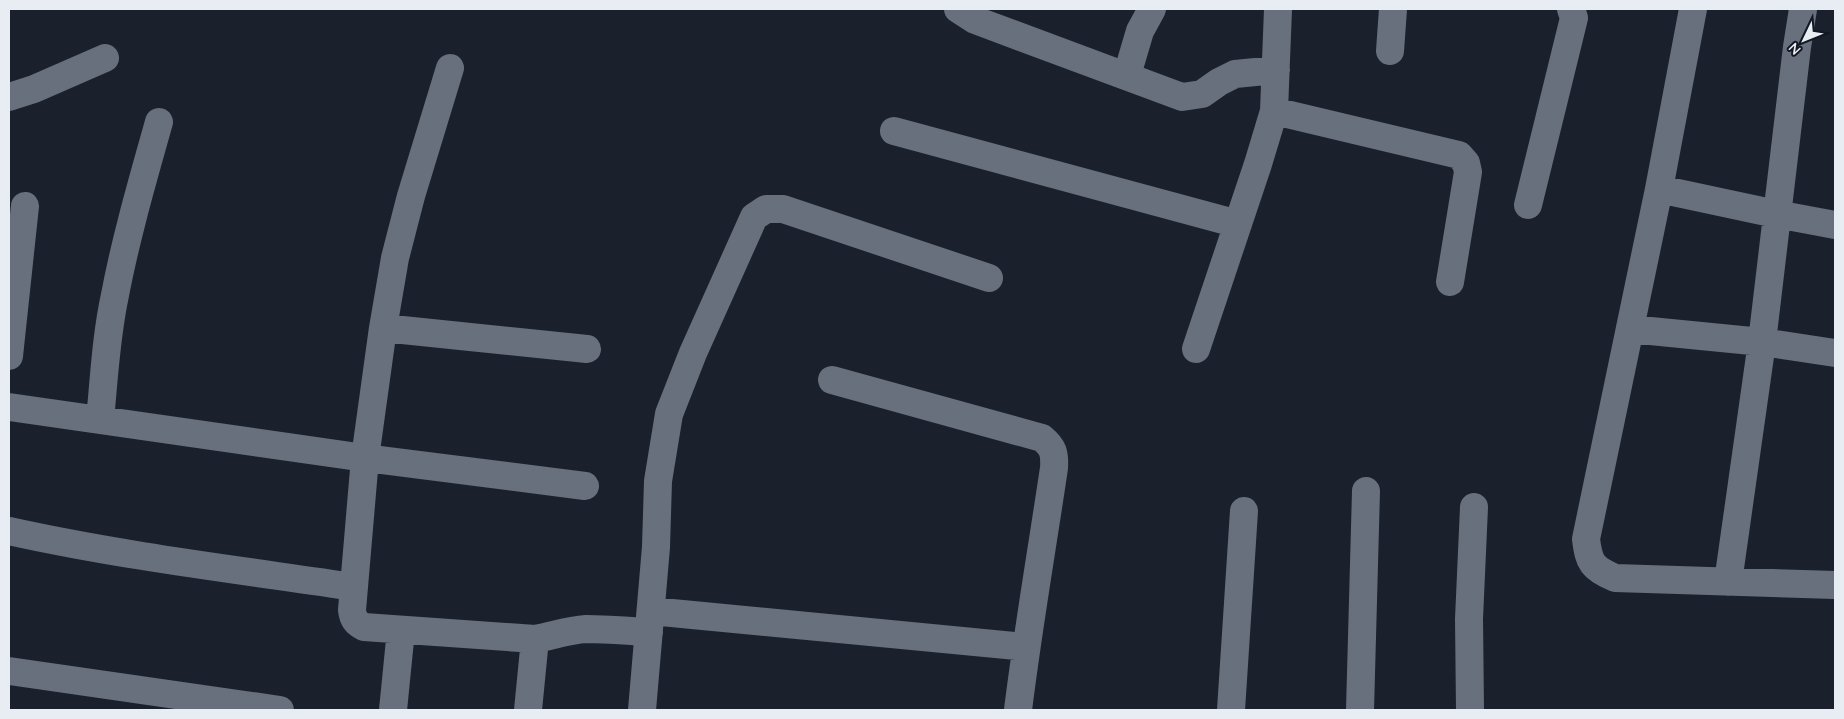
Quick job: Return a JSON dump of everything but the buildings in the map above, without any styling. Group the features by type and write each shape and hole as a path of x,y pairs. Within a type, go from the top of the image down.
{"street":[{"path":"958,9 975,20 1182,97 1202,94 1218,82 1235,74 1276,70"},
{"path":"1127,75 1140,32 1152,9"},
{"path":"1196,349 1274,111 1278,9"},
{"path":"1390,51 1393,9"},
{"path":"1528,205 1574,18 1571,9"},
{"path":"1693,9 1659,189 1586,538 1588,557 1599,571 1615,578 1835,586"},
{"path":"1728,582 1762,342 1776,214 1803,9"},
{"path":"9,97 34,89 105,58"},
{"path":"450,68 411,196 395,258 383,328 365,458 352,610 353,618 357,624 364,627 535,639 585,629 650,621 1026,647"},
{"path":"1274,111 1459,155 1466,163 1468,172 1450,282"},
{"path":"100,420 114,297 128,233 159,122"},
{"path":"894,131 1238,224"},
{"path":"1659,189 1835,225"},
{"path":"9,356 25,206"},
{"path":"642,710 656,547 658,481 670,414 692,353 754,217 766,208 783,209 989,278"},
{"path":"383,328 587,349"},
{"path":"1630,329 1762,342 1835,353"},
{"path":"832,380 1042,438 1052,446 1055,455 1054,468 1018,710"},
{"path":"9,406 365,458 585,486"},
{"path":"1360,710 1366,491"},
{"path":"1470,710 1469,619 1474,507"},
{"path":"1231,710 1244,511"},
{"path":"9,531 117,552 354,587"},
{"path":"393,710 401,630"},
{"path":"528,710 535,639"},
{"path":"9,671 280,710"}]}
